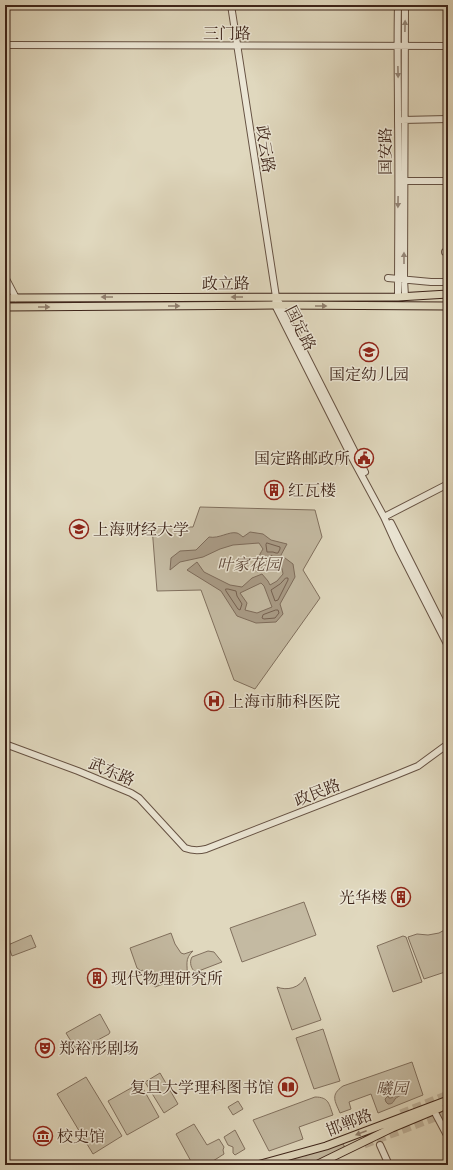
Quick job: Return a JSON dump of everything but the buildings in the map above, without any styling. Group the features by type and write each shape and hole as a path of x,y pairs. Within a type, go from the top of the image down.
{"main road":[{"name":"政立路","path":"5,298 276,296 401,297 448,294"},
{"name":"政立路","path":"5,308 448,306"},
{"name":"邯郸路","path":"316,1165 448,1100"},
{"name":"邯郸路","path":"257,1165 334,1144 433,1108 448,1105"},
{"path":"269,1165 319,1148"},
{"path":"264,1165 290,1156"}],"street":[{"name":"政云路","path":"231,5 276,296"},
{"name":"国安路","path":"398,5 397,46 402,120"},
{"name":"国安路","path":"401,297 401,181 405,5"},
{"name":"三门路","path":"5,45 448,46"},
{"path":"402,120 448,119"},
{"path":"401,181 448,181"},
{"path":"5,276 16,298"},
{"path":"388,278 448,282"},
{"name":"国定路","path":"276,296 278,306 320,384 448,636"},
{"path":"386,516 448,484"},
{"name":"国定路","path":"386,516 399,550 448,646"},
{"name":"武东路","path":"5,744 78,771 131,793 139,798 185,848 191,850"},
{"name":"政民路","path":"191,850 198,851 206,849 418,766 448,744"},
{"path":"433,1108 448,1137"},
{"path":"380,1145 389,1165"}],"green space":[{"name":"叶家花园","path":"200,507 315,510 322,537 303,570 320,598 255,689 234,680 201,590 157,591 152,527 193,527"},
{"path":"304,902 316,935 242,962 230,928"},
{"path":"448,928 448,971 424,979 408,937 417,934 428,935 439,933"},
{"path":"171,933 175,944 181,953 184,954 193,951 187,959 187,975 155,987 149,982 143,970 141,971 137,968 130,948"},
{"path":"31,935 36,947 12,956 8,945"},
{"path":"403,936 406,937 422,982 393,992 377,946"},
{"path":"208,951 214,952 222,962 196,972 194,971 191,963 192,957"},
{"path":"305,977 321,1020 292,1030 277,987 285,989 293,988 300,984"},
{"path":"100,1014 110,1032 109,1034 77,1051 66,1033"},
{"path":"323,1029 340,1081 314,1089 296,1038"},
{"name":"曦园","path":"412,1062 423,1095 378,1113 371,1094 349,1102 351,1109 340,1113 335,1102 335,1095 336,1092 343,1086"},
{"path":"160,1073 178,1104 164,1113 145,1082"},
{"path":"86,1077 122,1136 93,1154 57,1094"},
{"path":"140,1083 159,1117 127,1135 108,1101"},
{"path":"315,1097 323,1098 328,1102 333,1115 299,1127 303,1139 269,1151 253,1120"},
{"path":"238,1101 243,1109 233,1115 228,1107"},
{"path":"194,1124 207,1145 219,1139 224,1147 224,1154 213,1161 215,1165 193,1165 176,1134"},
{"path":"235,1130 245,1149 235,1155 233,1153 233,1147 228,1145 224,1137"},
{"path":"341,1143 344,1145 344,1148 310,1165 273,1165"}],"water":[{"path":"250,532 263,534 271,540 287,544 281,555 293,564 295,577 280,604 283,614 276,622 256,623 237,616 221,591 187,570 197,562 204,572 230,585 242,587 252,578 262,574 270,585 277,581 283,574 282,568 276,559 271,555 266,569 257,572 257,563 263,549 259,543 233,545 203,557 180,562 170,570 171,558 180,551 196,550 209,537 238,533 243,537","holes":["261,583 264,586 272,607 257,613 245,610 247,603 240,593"]},
{"path":"394,1087 402,1087 403,1093 392,1103 388,1104 385,1099 388,1096 389,1098 393,1097 395,1092"}],"tunnel":[{"path":"401,1114 448,1095"},
{"path":"364,1144 448,1112"},
{"path":"279,1165 306,1154"}],"place":[{"name":"国定幼儿园","path":"369,352"},
{"name":"国定路邮政所","path":"364,458"},
{"name":"红瓦楼","path":"274,490"},
{"name":"上海财经大学","path":"79,529"},
{"name":"上海市肺科医院","path":"214,701"},
{"name":"光华楼","path":"401,897"},
{"name":"现代物理研究所","path":"97,978"},
{"name":"郑裕彤剧场‌","path":"45,1048"},
{"name":"复旦大学理科图书馆","path":"288,1087"},
{"name":"校史馆","path":"43,1136"}]}
